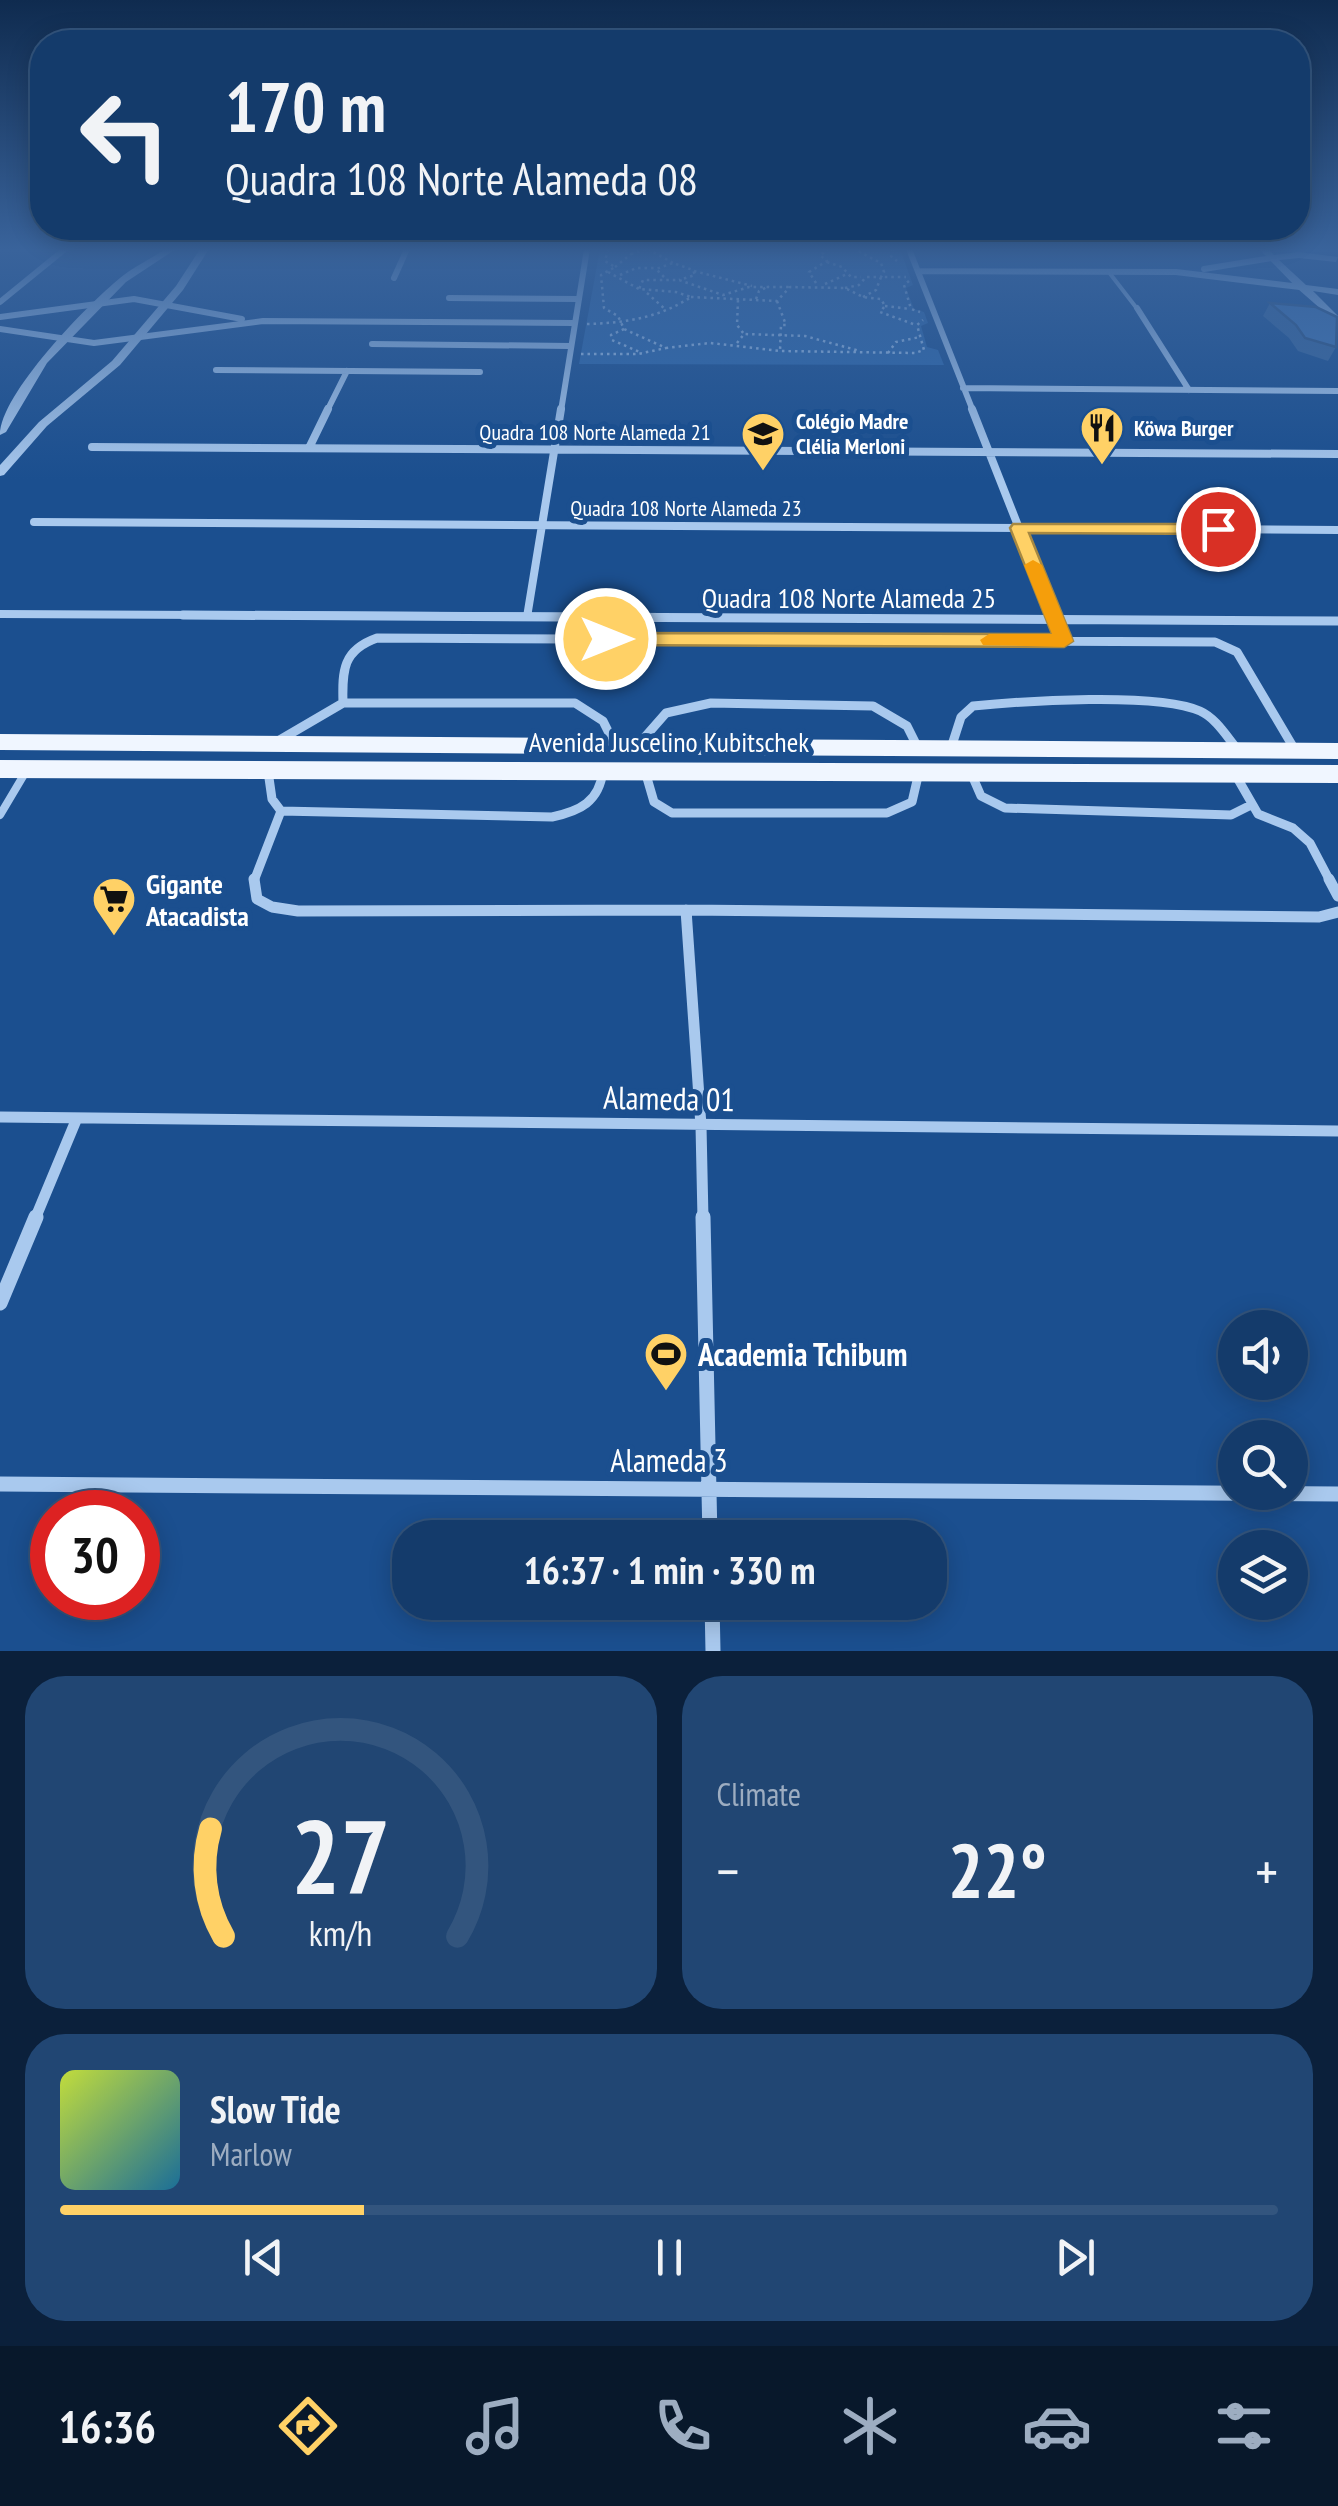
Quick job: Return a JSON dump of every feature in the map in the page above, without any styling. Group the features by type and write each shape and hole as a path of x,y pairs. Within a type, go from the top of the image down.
{"main road":[{"name":"Avenida Juscelino Kubitschek","path":"0,742 626,747 919,760 971,772 1237,762 1296,750 1338,751"},
{"name":"Avenida Juscelino Kubitschek","path":"0,768 645,771 919,760 951,748 1237,762 1338,774"}],"street":[{"path":"0,432 20,404 35,371 77,326"},
{"path":"0,472 43,424 116,363 146,326"},
{"path":"0,329 94,342 224,326"},
{"path":"527,617 573,326"},
{"path":"939,326 1064,641"},
{"path":"1148,326 1189,390"},
{"path":"372,344 570,346"},
{"path":"216,370 480,372"},
{"path":"309,448 346,371"},
{"path":"964,388 1338,391"},
{"name":"Quadra 108 Norte Alameda 21","path":"92,447 1338,454"},
{"name":"Quadra 108 Norte Alameda 23","path":"34,522 1338,530"},
{"name":"Quadra 108 Norte Alameda 25","path":"0,614 1338,622"},
{"path":"377,638 384,616"},
{"path":"342,703 347,655 353,648 377,638 1224,644 1243,660 1296,750"},
{"path":"274,743 342,703 575,703 602,720 626,747 666,713 711,703 873,706 906,726 919,760 912,802 887,812 672,814 654,802 645,771"},
{"path":"951,748 961,716 973,706 1158,704 1196,708 1212,720 1237,762 1252,805 1266,820 1293,828 1304,836 1338,896"},
{"path":"281,811 552,817 579,812 593,802 600,793 604,770"},
{"path":"268,771 272,799 281,811"},
{"path":"971,772 982,796 1005,808 1232,815 1252,805"},
{"path":"281,811 254,878 256,899 272,907 298,911 686,910 1319,917 1338,912"},
{"path":"686,910 701,1126 709,1520"},
{"name":"Alameda 01","path":"0,1117 1338,1132"},
{"path":"0,1304 78,1118"},
{"name":"Alameda 3","path":"0,1484 1338,1494"},
{"path":"713,1620 714,1651"}],"lane":[{"path":"0,815 28,769"}],"path":[{"path":"623,326 666,348"},
{"path":"731,344 741,341 744,334 741,326"},
{"path":"780,351 781,326"},
{"path":"581,354 643,354 666,348 731,344 780,351 921,352 925,346 917,326"},
{"path":"624,329 610,337 643,354"},
{"path":"744,334 819,338 864,353"},
{"path":"627,346 638,341 637,336"},
{"path":"888,353 896,342 920,337"},
{"path":"816,352 819,338"}],"shaded area":[{"path":"586,326 921,326 927,347 938,350 944,365 579,364"}],"building":[{"path":"1297,326 1337,326 1336,347 1305,338"}],"slow traffic":[{"path":"989,640 1064,641 1033,565"}],"place":[{"name":"Köwa Burger","path":"1102,466"},
{"name":"Colégio Madre Clélia Merloni","path":"763,472"},
{"name":"Gigante Atacadista","path":"114,937"},
{"name":"Academia Tchibum","path":"666,1392"}],"route":[{"path":"606,639 1064,641 1018,528 1218,529"}]}
